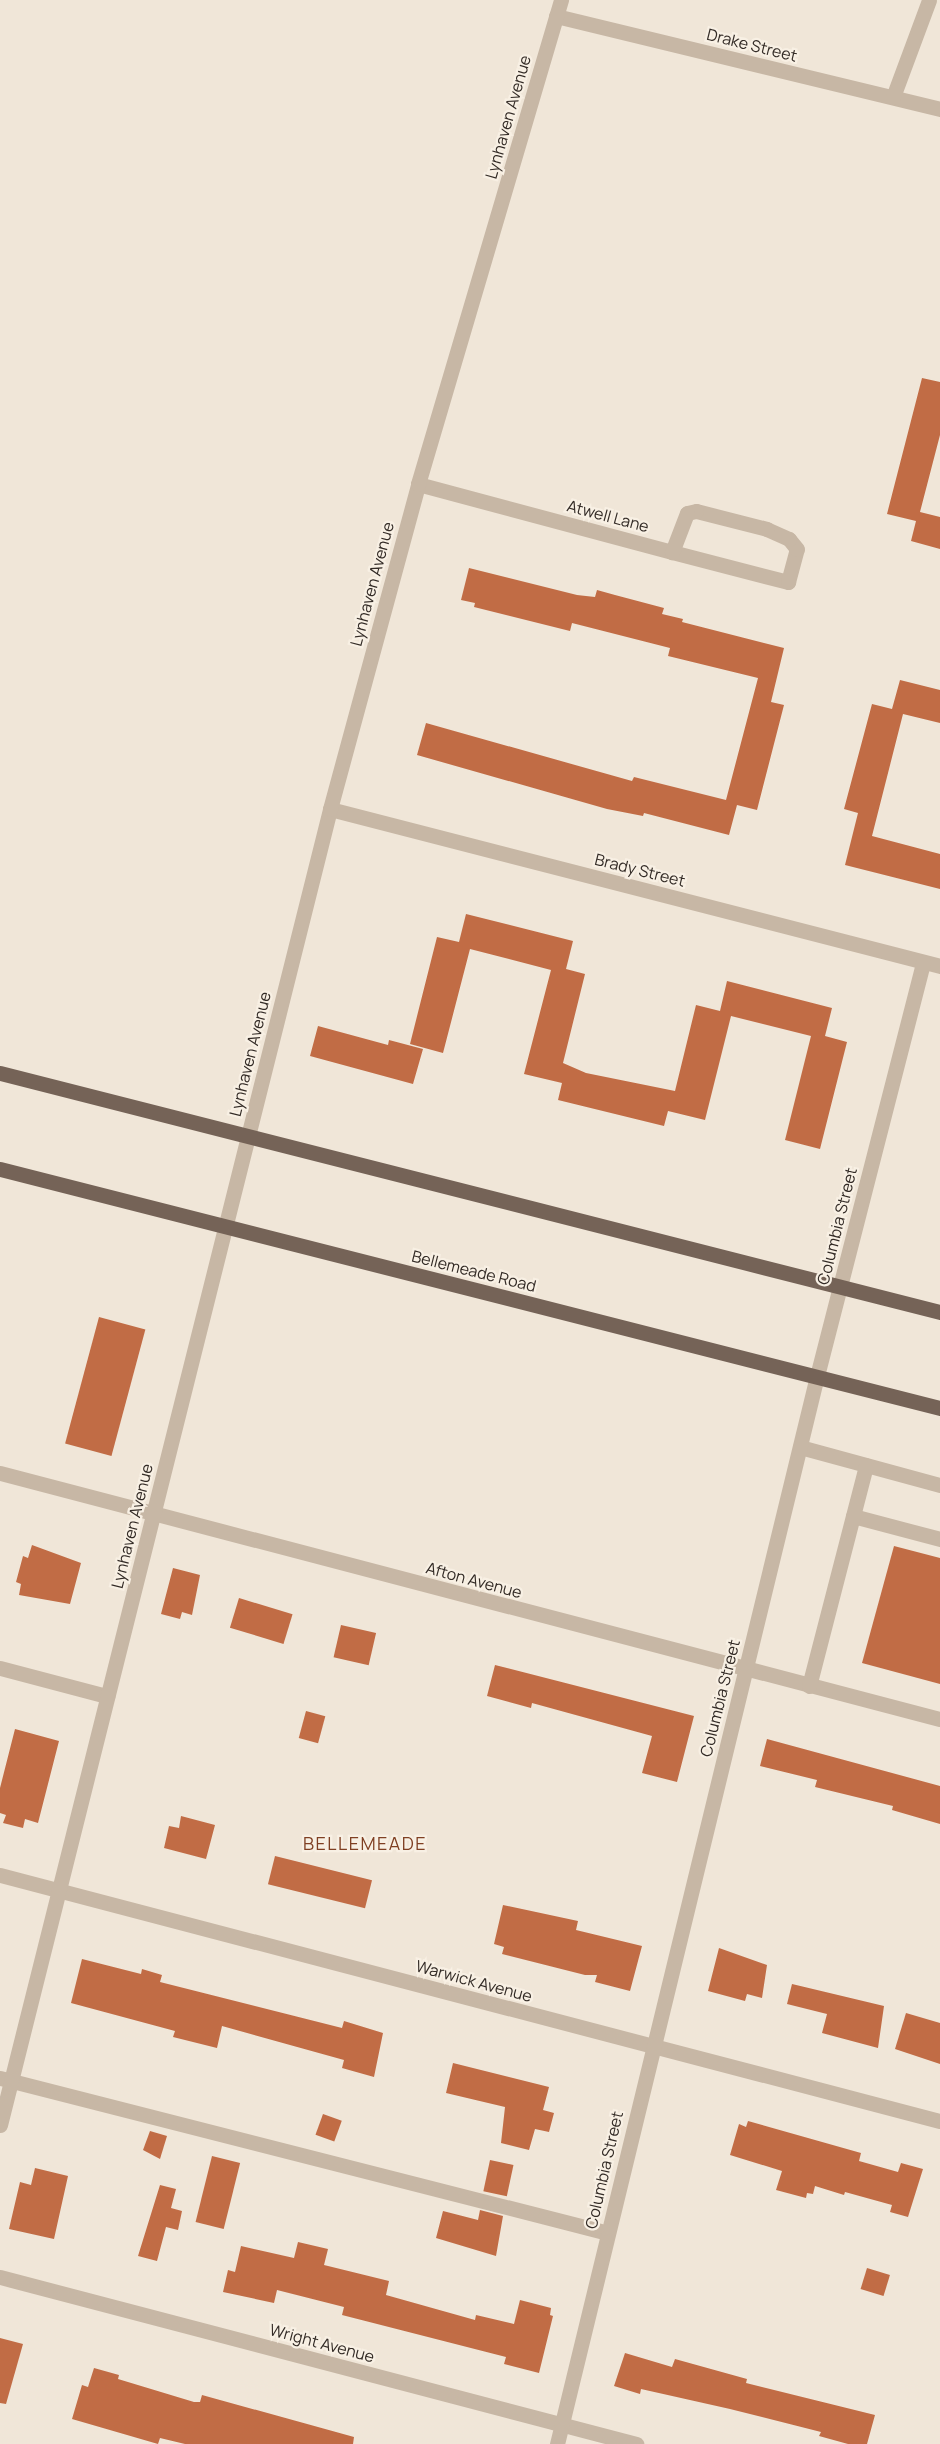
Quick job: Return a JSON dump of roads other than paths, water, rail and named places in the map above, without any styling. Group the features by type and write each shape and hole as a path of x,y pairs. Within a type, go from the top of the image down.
{"main road":[{"path":"0,1073 940,1312"},
{"name":"Bellemeade Road","path":"0,1169 940,1408"}],"street":[{"name":"Lynhaven Avenue","path":"0,2125 6,2079 59,1890 330,809 418,484 561,0"},
{"path":"893,97 929,0"},
{"name":"Drake Street","path":"556,16 940,109"},
{"name":"Atwell Lane","path":"418,484 672,552 788,582 797,549 789,539 767,529 696,511 687,513 672,552"},
{"name":"Brady Street","path":"330,809 940,966"},
{"name":"Columbia Street","path":"557,2444 652,2046 817,1376 923,962"},
{"path":"800,1447 940,1485"},
{"path":"808,1686 866,1465"},
{"name":"Afton Avenue","path":"0,1473 940,1719"},
{"path":"853,1516 940,1539"},
{"path":"0,1668 107,1696"},
{"name":"Warwick Avenue","path":"0,1875 940,2121"},
{"path":"6,2079 608,2233"},
{"name":"Wright Avenue","path":"0,2277 636,2444"}],"district":[{"name":"BELLEMEADE","path":"365,1843"}]}
